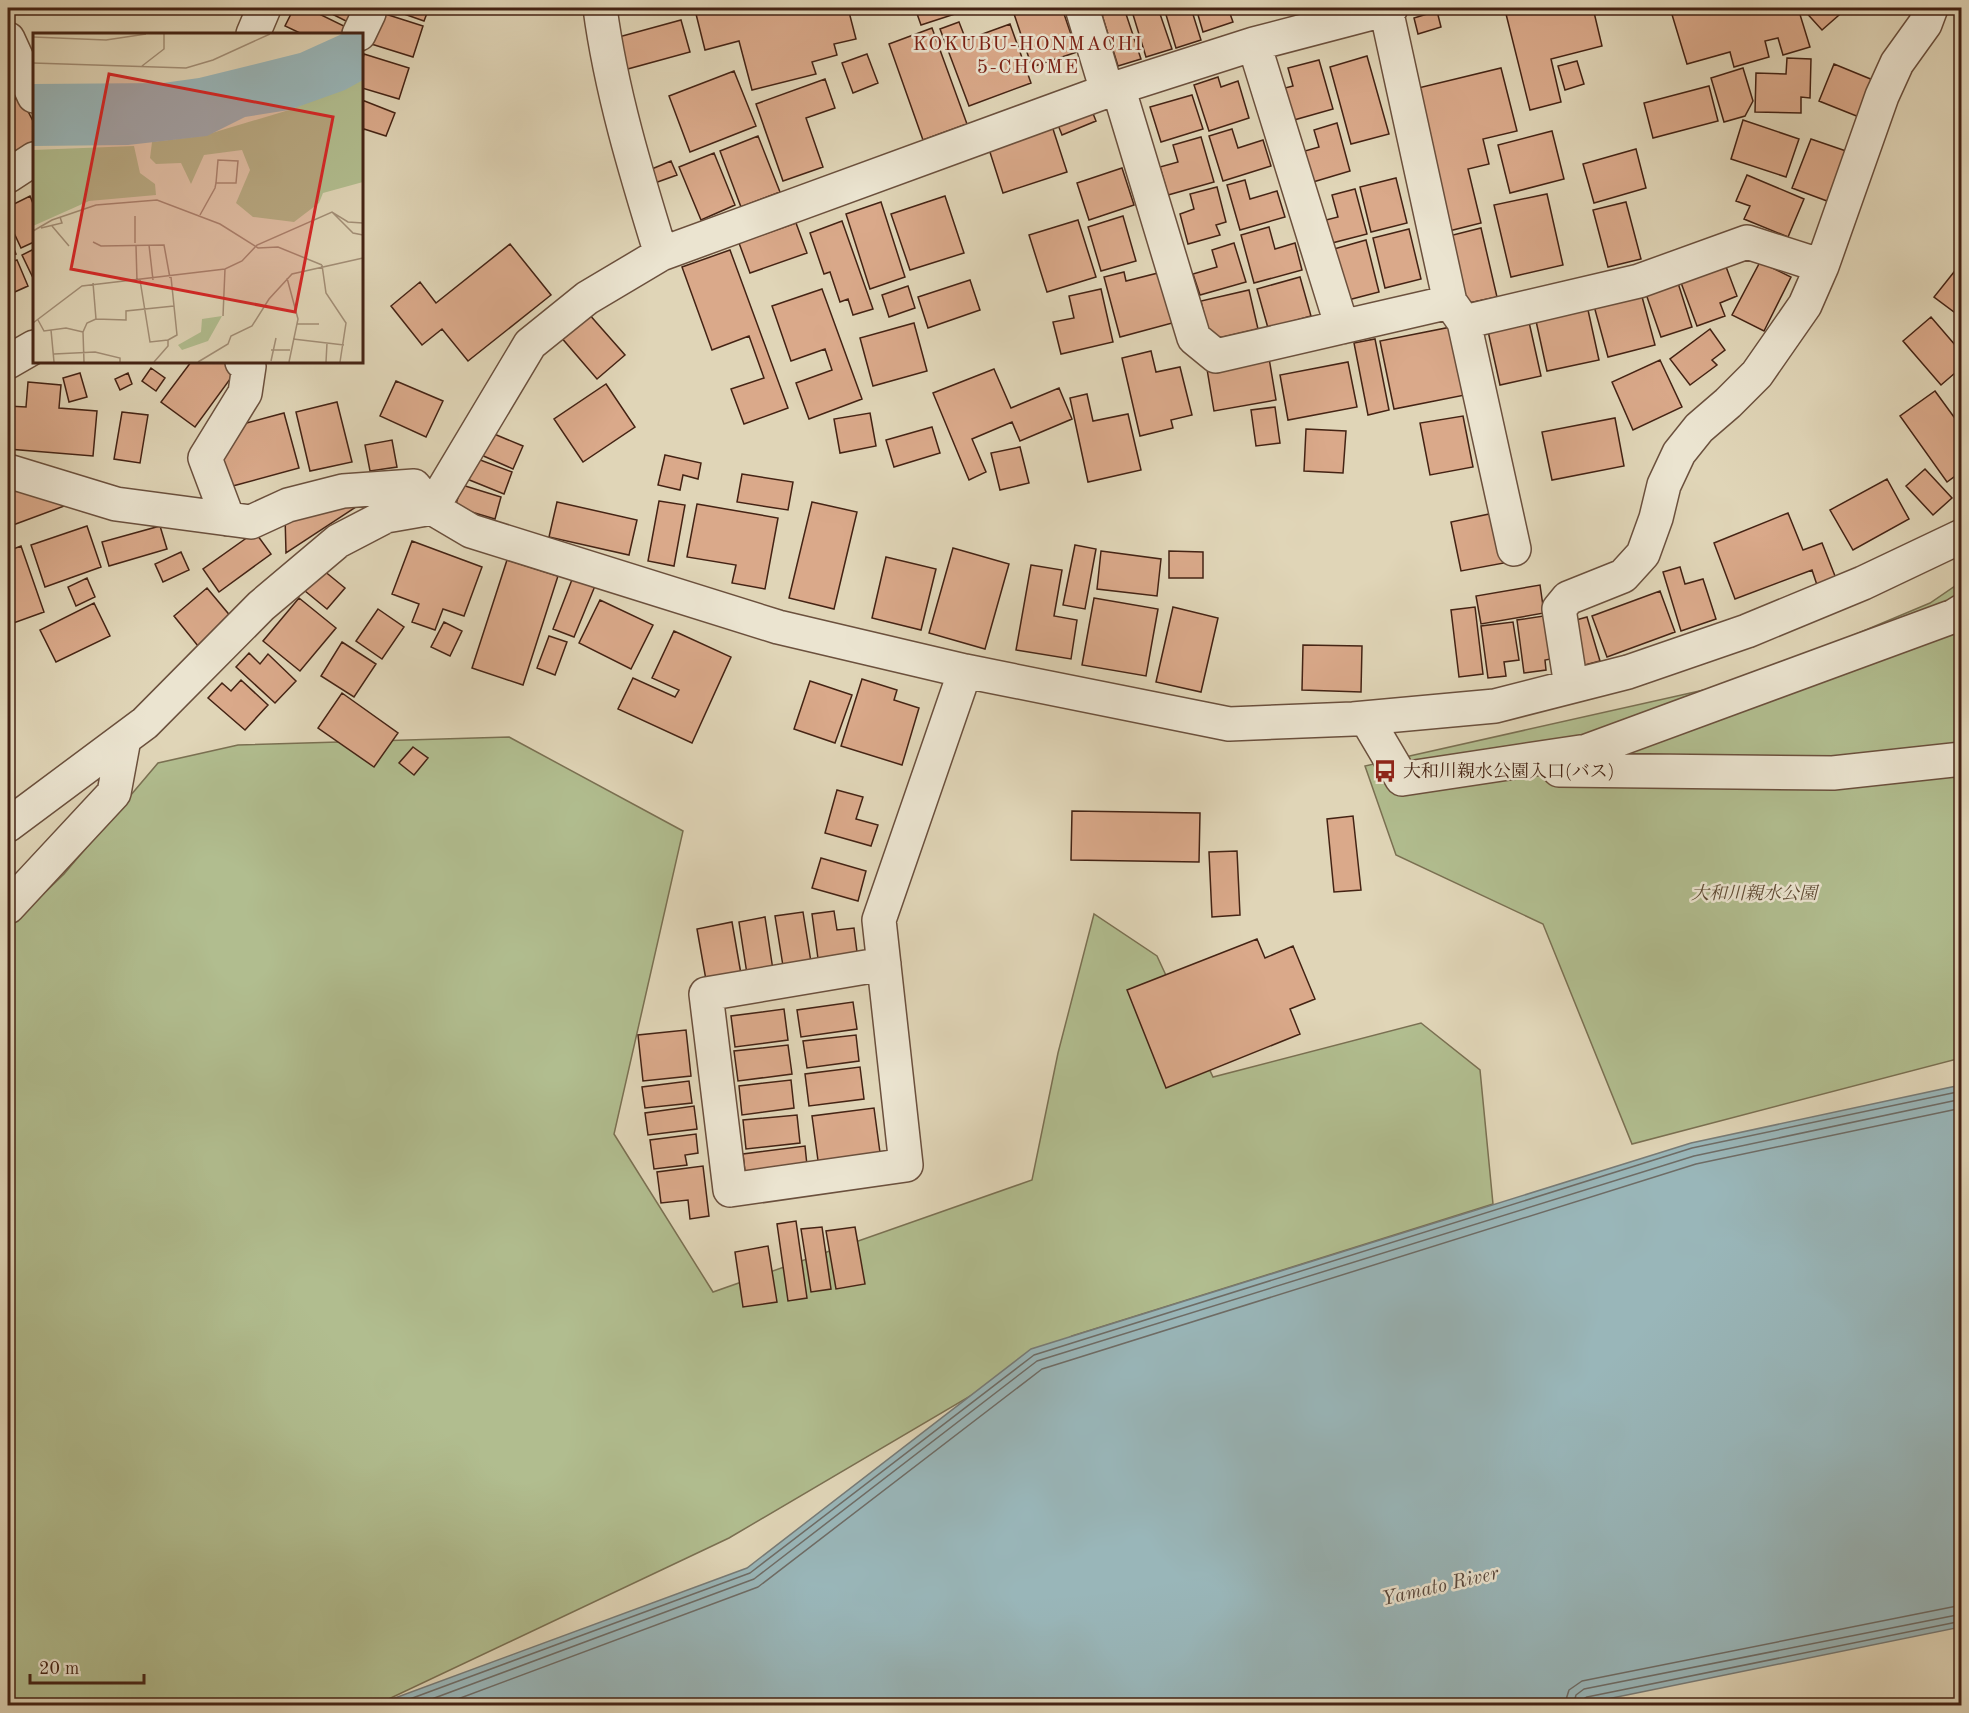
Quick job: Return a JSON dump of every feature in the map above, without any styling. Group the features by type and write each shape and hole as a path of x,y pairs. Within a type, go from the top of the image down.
{"street":[{"path":"600,8 605,46 636,173 661,254"},
{"path":"1082,8 1112,89 1194,338 1216,356 1342,327 1457,312 1639,281 1747,242 1822,266"},
{"path":"1571,686 1559,609 1568,598 1623,576 1643,554 1656,518 1664,485 1679,453 1700,428 1757,374 1805,305 1822,266 1882,96 1897,63 1925,24 1931,8"},
{"path":"8,825 145,723 261,606 338,541 386,516 432,508 530,344 588,298 661,254 1112,89 1254,44 1374,10 1457,312 1514,549"},
{"path":"8,39 33,94"},
{"path":"1254,44 1342,327"},
{"path":"8,176 33,160"},
{"path":"8,362 33,348"},
{"path":"228,519 205,458 245,393 249,366 244,363"},
{"path":"8,471 116,504 251,522 288,505 343,491 414,486 432,508 471,531 778,627 965,671 1229,724 1365,718 1495,706 1628,672 1747,631 1863,583 1962,536"},
{"path":"1365,718 1402,779 1587,751 1954,616 1962,611"},
{"path":"884,964 706,994 730,1190 906,1165 884,964 879,920 965,671"},
{"path":"8,907 114,793 124,739"},
{"path":"1470,769 1833,773 1962,759"}],"green space":[{"name":"大和川親水公園","path":"1961,582 1961,1058 1632,1144 1543,924 1396,855 1365,766 1744,681 1930,603"},
{"path":"509,737 683,831 614,1134 713,1292 1032,1180 1058,1053 1094,914 1157,956 1213,1077 1421,1023 1480,1070 1493,1204 1072,1336 729,1538 376,1705 8,1706 8,928 64,874 158,763 238,745"}],"water":[{"name":"Yamato River","path":"1961,1085 1961,1627 1573,1706 376,1705 747,1568 1031,1349 1691,1143"}],"building":[{"path":"294,8 307,8 348,28 346,33 300,33 285,26"},
{"path":"320,8 358,8 350,23"},
{"path":"387,8 429,8 424,21"},
{"path":"621,8 658,8 658,10 622,14"},
{"path":"720,8 848,8 856,39 834,44 837,55 812,62 816,74 752,90 739,41 705,50 696,14"},
{"path":"915,8 960,8 961,12 921,25"},
{"path":"1012,8 1062,8 1077,52 1032,67"},
{"path":"1124,8 1141,59 1118,66 1102,15"},
{"path":"1131,8 1158,8 1172,49 1146,57"},
{"path":"1164,8 1191,8 1201,40 1176,48"},
{"path":"1196,8 1228,8 1233,22 1203,32"},
{"path":"1531,8 1593,8 1602,46 1551,59 1561,102 1530,110 1506,14"},
{"path":"1670,8 1798,8 1810,47 1783,55 1778,38 1765,41 1769,57 1734,67 1730,52 1687,64"},
{"path":"1802,8 1847,8 1822,30"},
{"path":"1437,11 1441,27 1418,34 1414,18"},
{"path":"379,12 423,26 413,57 368,43"},
{"path":"681,20 690,52 624,70 615,38"},
{"path":"959,22 966,40 1010,24 1031,83 969,106 940,29"},
{"path":"932,28 967,124 923,140 889,44"},
{"path":"364,54 409,68 399,99 363,88"},
{"path":"867,54 878,83 853,93 842,63"},
{"path":"1367,56 1389,134 1351,144 1330,67"},
{"path":"1787,58 1811,59 1810,98 1801,97 1801,113 1755,112 1756,73 1786,74"},
{"path":"1319,60 1333,109 1294,120 1285,88 1293,86 1288,68"},
{"path":"1577,61 1584,84 1565,90 1558,66"},
{"path":"1834,64 1873,80 1859,117 1819,101"},
{"path":"1501,68 1517,131 1483,139 1489,164 1468,169 1481,223 1449,231 1414,89"},
{"path":"1743,68 1753,101 1745,116 1724,122 1711,78"},
{"path":"734,71 756,126 690,152 669,96"},
{"path":"1218,77 1221,87 1238,81 1249,118 1209,131 1194,85"},
{"path":"825,79 835,108 806,118 823,167 783,181 756,104"},
{"path":"1709,86 1718,121 1653,138 1644,103"},
{"path":"1192,95 1203,129 1161,142 1150,107"},
{"path":"20,96 33,121 33,142 8,155 8,103"},
{"path":"363,100 395,113 386,136 364,129 363,132"},
{"path":"1092,111 1096,121 1062,135 1058,125"},
{"path":"1743,120 1799,139 1786,177 1731,159"},
{"path":"1337,123 1350,171 1313,182 1305,151 1319,147 1314,130"},
{"path":"1052,126 1067,172 1003,193 988,146"},
{"path":"1232,129 1238,148 1263,140 1271,166 1223,181 1209,136"},
{"path":"1552,131 1564,179 1510,193 1498,145"},
{"path":"758,136 780,192 741,207 720,151"},
{"path":"1201,137 1214,182 1168,195 1160,167 1178,162 1173,145"},
{"path":"1811,139 1846,151 1827,201 1792,188"},
{"path":"1636,149 1646,188 1594,203 1583,164"},
{"path":"714,153 735,205 701,220 679,167"},
{"path":"671,161 677,175 652,184 647,171"},
{"path":"1122,168 1134,205 1089,220 1077,183"},
{"path":"1747,175 1804,199 1788,237 1744,219 1750,206 1736,201"},
{"path":"1396,178 1407,223 1371,232 1360,187"},
{"path":"1245,180 1250,199 1277,191 1285,217 1240,230 1227,185"},
{"path":"1217,187 1226,222 1216,225 1220,235 1188,244 1180,214 1194,209 1190,194"},
{"path":"1355,189 1367,234 1332,243 1326,220 1338,217 1332,195"},
{"path":"1547,194 1563,265 1511,277 1494,205"},
{"path":"30,196 33,204 33,242 21,248 8,220 8,207"},
{"path":"945,196 964,253 910,270 891,214"},
{"path":"881,202 905,277 870,289 846,214"},
{"path":"1626,202 1641,259 1608,267 1593,210"},
{"path":"1123,216 1136,261 1101,271 1088,227"},
{"path":"1078,220 1096,277 1047,292 1029,235"},
{"path":"842,221 873,309 853,315 848,299 840,302 830,272 824,274 810,233"},
{"path":"796,223 807,253 750,273 739,243"},
{"path":"1269,227 1275,249 1295,243 1302,270 1254,283 1241,235"},
{"path":"1481,228 1497,297 1464,304 1449,236"},
{"path":"1409,229 1421,279 1385,288 1373,238"},
{"path":"8,234 16,254 8,257"},
{"path":"1366,240 1379,292 1348,300 1334,249"},
{"path":"1234,243 1246,282 1200,295 1193,274 1217,267 1212,250"},
{"path":"510,244 551,295 468,361 442,329 422,345 391,306 420,282 436,303"},
{"path":"33,250 33,278 22,255"},
{"path":"730,250 788,408 744,424 731,389 764,378 749,336 712,350 682,267"},
{"path":"17,260 28,286 8,295 8,263"},
{"path":"1760,262 1791,277 1764,331 1732,315"},
{"path":"1962,262 1962,303 1954,312 1934,297"},
{"path":"1725,264 1737,296 1720,303 1725,316 1697,326 1680,280"},
{"path":"1124,272 1126,281 1162,272 1176,322 1120,337 1104,277"},
{"path":"1300,277 1311,316 1268,328 1257,289"},
{"path":"970,280 980,310 928,328 918,297"},
{"path":"1678,283 1692,327 1661,337 1646,294"},
{"path":"908,286 915,308 889,317 882,295"},
{"path":"822,289 862,399 809,419 796,383 832,370 825,349 791,361 772,306"},
{"path":"1101,289 1113,342 1061,354 1053,322 1074,318 1069,296"},
{"path":"1249,290 1258,329 1210,340 1201,301"},
{"path":"1641,293 1655,345 1608,357 1594,306"},
{"path":"1588,310 1599,360 1547,371 1536,321"},
{"path":"588,313 625,355 597,379 560,336"},
{"path":"1931,317 1962,353 1962,367 1941,385 1903,341"},
{"path":"1529,322 1541,376 1500,385 1488,331"},
{"path":"914,323 927,371 873,386 860,338"},
{"path":"1451,327 1465,395 1394,409 1380,341"},
{"path":"1710,329 1725,350 1712,360 1717,365 1690,385 1670,359"},
{"path":"1375,339 1389,410 1368,415 1354,343"},
{"path":"1151,351 1156,372 1180,367 1192,415 1171,420 1173,428 1140,436 1122,358"},
{"path":"1269,358 1276,400 1214,411 1207,369"},
{"path":"1660,360 1682,407 1633,430 1612,382"},
{"path":"1348,362 1357,407 1288,420 1280,375"},
{"path":"190,363 224,363 236,371 195,427 161,402"},
{"path":"151,368 165,378 156,391 142,381"},
{"path":"994,369 1011,408 1059,388 1072,419 1020,441 1012,422 972,439 986,472 969,480 933,393"},
{"path":"80,373 87,397 69,402 63,378"},
{"path":"128,373 132,384 120,390 115,379"},
{"path":"396,381 443,401 426,437 380,416"},
{"path":"28,382 61,385 59,408 97,411 93,456 8,449 8,406 26,407"},
{"path":"606,384 635,427 583,462 554,419"},
{"path":"1935,391 1962,428 1962,471 1947,482 1900,416"},
{"path":"1087,394 1093,421 1128,414 1141,470 1088,482 1070,398"},
{"path":"337,402 352,462 310,471 296,412"},
{"path":"1275,407 1280,443 1256,446 1251,410"},
{"path":"122,412 148,415 140,463 114,459"},
{"path":"284,413 299,468 229,487 221,457 239,425"},
{"path":"870,413 876,446 840,453 834,419"},
{"path":"1463,416 1473,467 1430,475 1420,423"},
{"path":"1615,418 1624,466 1552,480 1542,432"},
{"path":"932,427 940,453 894,467 886,440"},
{"path":"1306,429 1346,431 1343,473 1304,471"},
{"path":"487,431 523,446 513,469 479,454"},
{"path":"392,440 397,467 370,471 365,445"},
{"path":"1020,447 1029,483 1000,490 991,453"},
{"path":"665,455 701,463 698,479 683,475 680,490 658,485"},
{"path":"475,458 512,472 504,494 467,479"},
{"path":"1925,469 1952,498 1933,515 1906,486"},
{"path":"742,474 793,482 788,510 737,502"},
{"path":"1887,479 1909,519 1853,550 1830,510"},
{"path":"26,484 67,505 13,525 8,518 8,490"},
{"path":"462,485 501,497 495,519 455,507"},
{"path":"365,501 286,553 285,515"},
{"path":"659,501 685,505 674,566 648,561"},
{"path":"557,502 637,520 629,555 549,537"},
{"path":"812,502 857,512 834,609 789,598"},
{"path":"697,504 778,518 765,589 732,583 736,565 687,557"},
{"path":"1494,513 1504,563 1461,571 1451,522"},
{"path":"1788,513 1803,550 1822,543 1837,581 1818,588 1812,570 1735,599 1714,543"},
{"path":"87,526 101,567 45,587 31,545"},
{"path":"160,526 167,549 109,566 102,542"},
{"path":"255,532 271,554 219,592 203,569"},
{"path":"412,541 482,567 464,616 443,609 435,630 412,622 419,604 392,594"},
{"path":"1075,545 1096,549 1085,609 1063,605"},
{"path":"21,546 44,612 8,625 8,551"},
{"path":"953,548 1009,564 985,649 929,633"},
{"path":"1101,551 1161,559 1157,596 1097,589"},
{"path":"1169,551 1203,552 1203,578 1169,578"},
{"path":"181,552 189,570 163,582 155,564"},
{"path":"886,557 936,569 921,630 872,618"},
{"path":"507,560 558,576 523,685 472,668"},
{"path":"1031,565 1062,570 1054,616 1077,620 1071,659 1016,650"},
{"path":"1680,567 1685,584 1703,579 1716,619 1681,631 1663,572"},
{"path":"323,570 345,588 327,609 305,591"},
{"path":"573,577 595,586 574,637 553,629"},
{"path":"87,578 95,597 76,606 68,587"},
{"path":"1540,585 1544,613 1481,624 1476,596"},
{"path":"207,588 232,618 198,646 174,616"},
{"path":"1660,591 1675,632 1607,657 1592,616"},
{"path":"299,598 336,628 300,671 263,641"},
{"path":"1094,598 1158,609 1146,676 1082,665"},
{"path":"600,600 653,625 631,669 579,643"},
{"path":"94,603 110,636 56,662 40,630"},
{"path":"1173,607 1218,618 1201,692 1156,682"},
{"path":"1475,607 1483,674 1459,677 1451,610"},
{"path":"378,609 404,627 382,659 356,641"},
{"path":"1550,615 1556,658 1545,660 1546,670 1524,673 1517,620"},
{"path":"1587,617 1600,661 1581,666 1569,622"},
{"path":"444,622 462,631 450,656 431,647"},
{"path":"1513,622 1519,660 1504,662 1506,676 1488,678 1481,626"},
{"path":"674,631 731,657 692,743 618,709 633,678 675,697 679,690 652,678"},
{"path":"549,636 567,642 555,675 537,668"},
{"path":"342,642 376,664 354,697 321,676"},
{"path":"1303,645 1362,646 1361,692 1302,690"},
{"path":"249,653 260,664 268,654 296,681 275,703 236,667"},
{"path":"862,679 897,690 894,700 919,708 902,765 841,746"},
{"path":"241,680 268,705 245,730 208,698 222,683 231,691"},
{"path":"810,681 852,695 835,743 794,729"},
{"path":"342,693 398,733 374,767 318,728"},
{"path":"413,747 428,758 414,775 399,763"},
{"path":"837,790 863,797 856,819 878,825 871,846 825,833"},
{"path":"1072,811 1200,813 1199,862 1071,860"},
{"path":"1353,816 1361,890 1334,892 1327,819"},
{"path":"1237,851 1240,915 1212,917 1209,852"},
{"path":"821,858 866,871 858,901 812,888"},
{"path":"834,911 837,930 854,928 858,960 819,966 812,914"},
{"path":"803,912 811,962 783,966 775,916"},
{"path":"765,917 773,970 747,974 739,922"},
{"path":"732,922 741,974 706,980 697,929"},
{"path":"1257,939 1265,958 1293,946 1315,999 1290,1009 1300,1034 1166,1088 1127,990"},
{"path":"853,1002 857,1029 801,1037 797,1010"},
{"path":"784,1009 788,1040 735,1047 731,1016"},
{"path":"686,1030 691,1076 643,1081 638,1035"},
{"path":"856,1035 859,1061 807,1068 803,1041"},
{"path":"788,1045 792,1074 738,1081 734,1051"},
{"path":"860,1067 864,1099 809,1106 805,1074"},
{"path":"791,1080 794,1108 742,1115 739,1086"},
{"path":"689,1081 692,1103 645,1108 642,1087"},
{"path":"694,1106 697,1129 648,1135 645,1113"},
{"path":"874,1108 881,1160 819,1168 812,1116"},
{"path":"797,1115 800,1143 746,1149 743,1120"},
{"path":"696,1134 698,1153 685,1155 687,1165 654,1169 650,1140"},
{"path":"805,1146 808,1175 746,1181 743,1154"},
{"path":"703,1166 709,1216 690,1219 688,1200 661,1203 657,1172"},
{"path":"796,1221 807,1298 788,1301 777,1224"},
{"path":"822,1227 831,1289 811,1292 801,1229"},
{"path":"855,1227 865,1284 836,1289 826,1231"},
{"path":"768,1246 777,1302 743,1307 735,1252"}],"place":[{"name":"大和川親水公園入口(バス)","path":"1385,771"}],"district":[{"name":"KOKUBU-HONMACHI 5-CHOME","path":"1028,54"}]}
